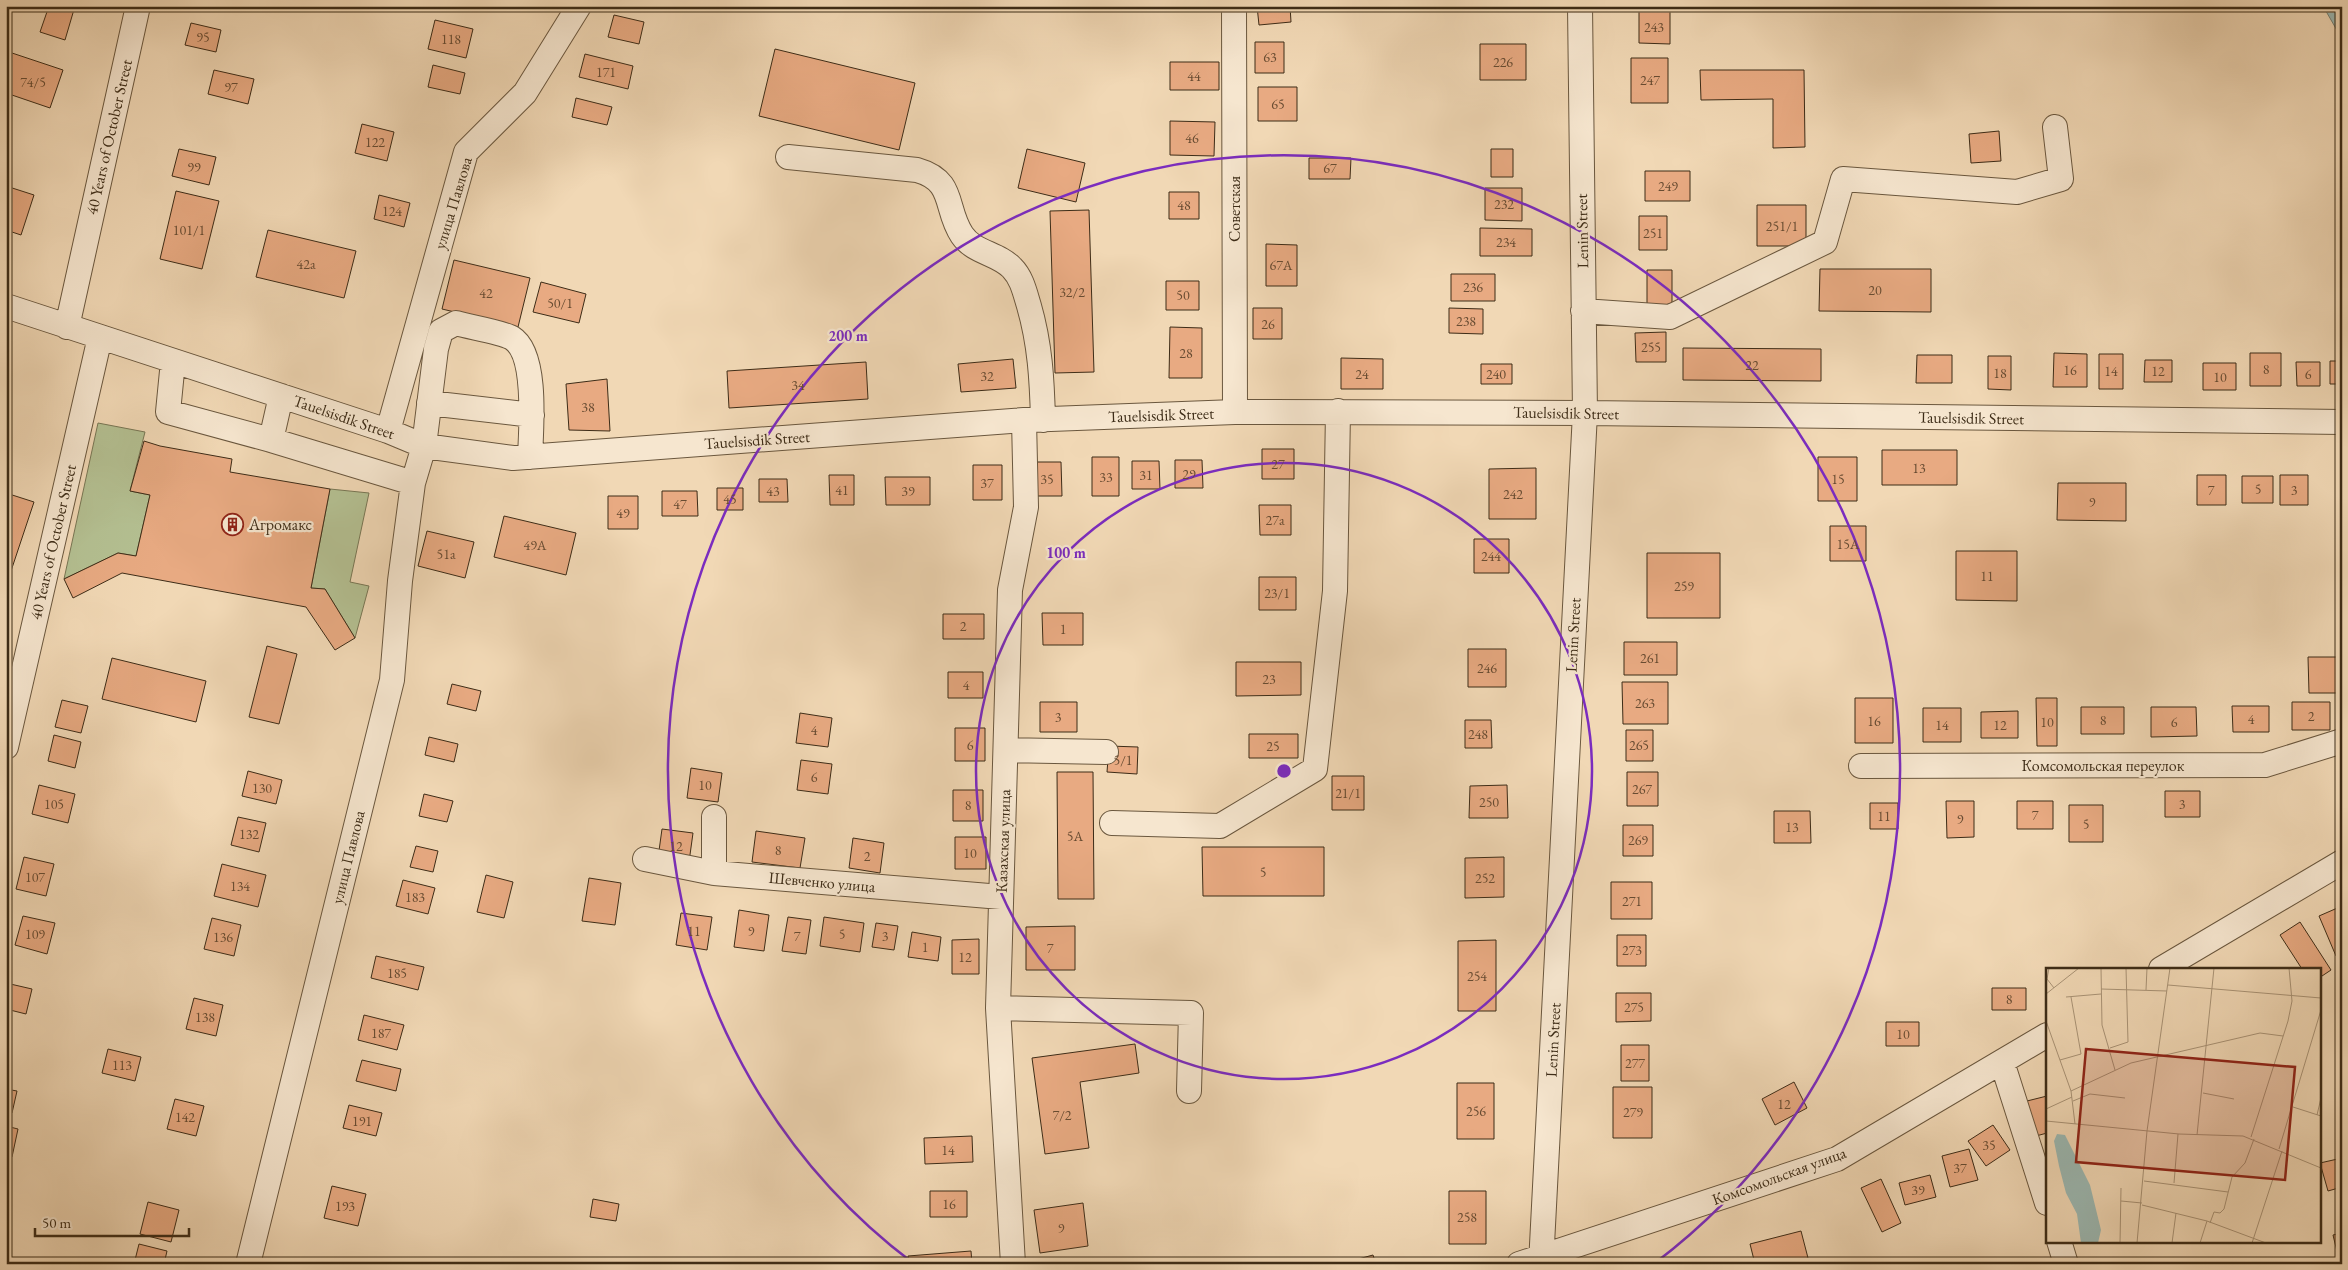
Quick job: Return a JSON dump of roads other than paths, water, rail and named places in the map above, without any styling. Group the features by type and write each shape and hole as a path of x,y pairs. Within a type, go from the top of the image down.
{"street":[{"name":"40 Years of October Street","path":"67,326 138,6"},
{"name":"улица Павлова","path":"388,431 466,152 525,93 579,6"},
{"name":"Советская","path":"1234,6 1235,412"},
{"name":"Lenin Street","path":"1542,1260 1584,413 1580,6"},
{"path":"1584,311 1670,316 1825,242 1843,179 2017,192 2061,178 2056,127"},
{"name":"Казахская улица","path":"788,157 917,170 929,173 946,190 960,233 966,240 1011,266 1024,288 1036,330 1041,356 1033,420 1026,507 1010,590 998,1008 1013,1264"},
{"name":"Tauelsisdik Street","path":"6,306 388,431 424,446 470,454 513,458 1033,420 1235,412 1584,413 2342,422"},
{"name":"улица Павлова","path":"248,1264 392,680 400,581 412,483 424,446 441,331 456,323 512,338 524,352 532,415"},
{"name":"40 Years of October Street","path":"6,747 100,337"},
{"path":"173,361 168,412 271,440 412,483"},
{"path":"271,440 281,396"},
{"path":"429,403 532,415 530,457"},
{"path":"1112,823 1220,826 1315,769 1335,591 1338,411"},
{"name":"Комсомольская переулок","path":"1861,766 2266,765 2342,741"},
{"path":"1006,750 1106,752"},
{"path":"714,817 714,873"},
{"name":"Шевченко улица","path":"645,859 714,873 1001,897"},
{"path":"2162,968 2342,862"},
{"path":"998,1008 1191,1014 1189,1091"},
{"name":"Комсомольская улица","path":"1519,1264 1542,1260 1837,1159 2046,1037"},
{"path":"2002,1062 2046,1200"},
{"path":"2059,1242 2066,1264"}],"water":[{"path":"2323,6 2342,6 2342,39"}],"place":[{"name":"Агромакс","path":"233,524"}]}
